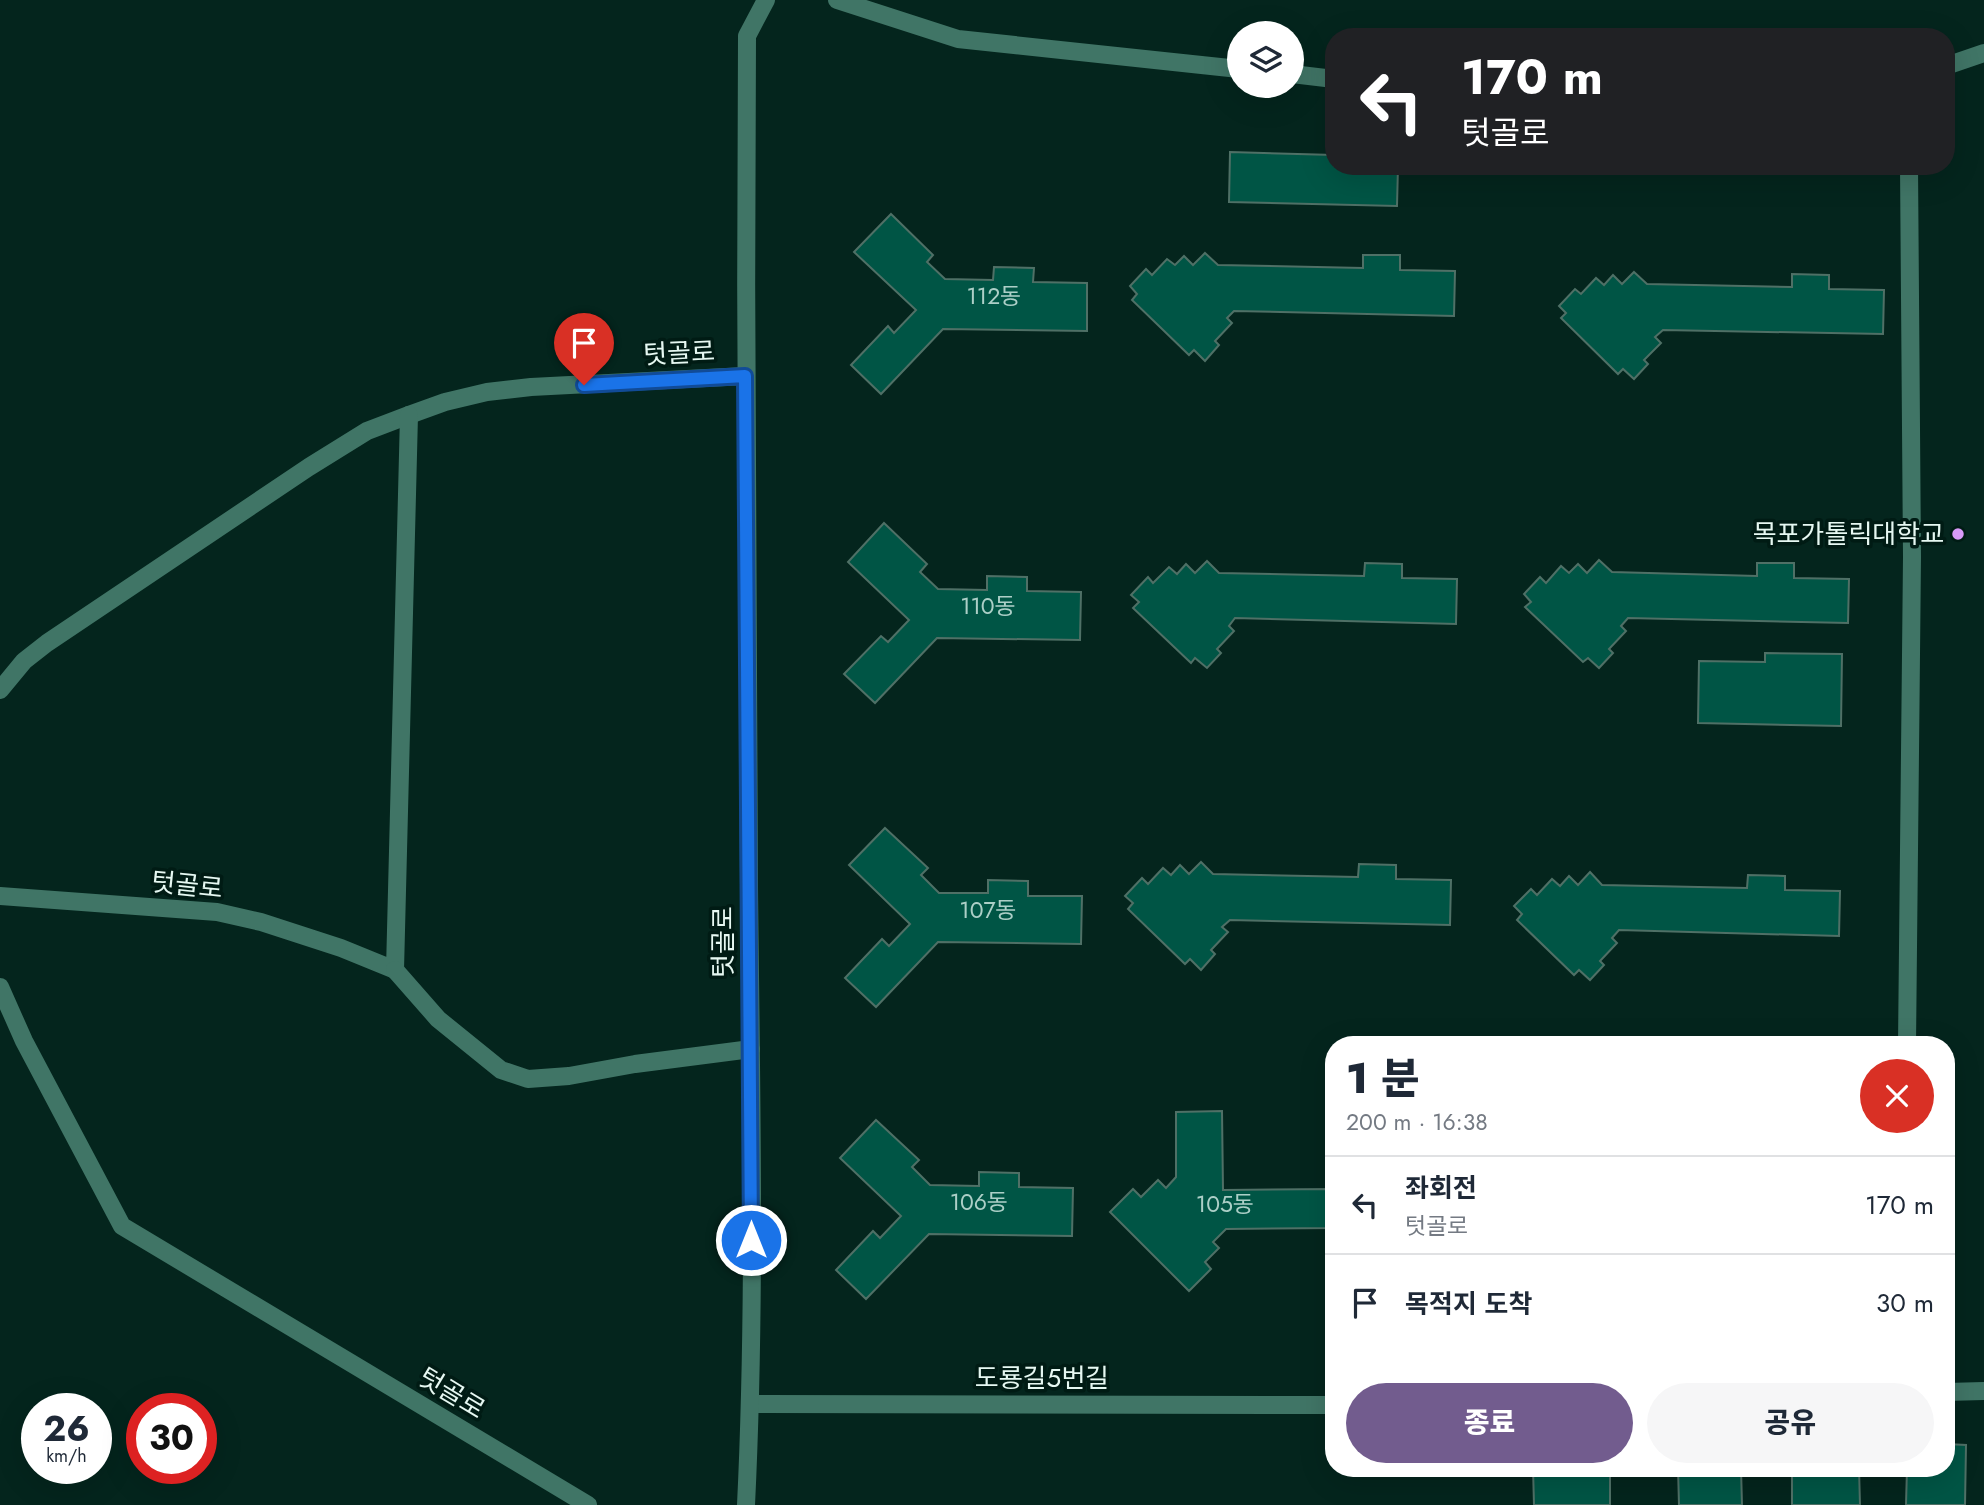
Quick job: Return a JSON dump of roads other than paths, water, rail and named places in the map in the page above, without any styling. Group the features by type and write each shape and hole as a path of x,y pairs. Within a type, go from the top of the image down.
{"street":[{"path":"745,376 747,36 766,0"},
{"path":"837,0 957,38 1227,68"},
{"path":"1955,63 1984,53"},
{"path":"1304,75 1325,78"},
{"path":"1908,1036 1912,557 1909,175"},
{"name":"텃골로","path":"0,690 24,661 47,643 286,482 367,431 445,402 487,392 531,387 745,376 751,1049 751,1404 747,1505"},
{"path":"409,415 395,970 438,1019 501,1070 528,1079 569,1076 635,1064 751,1049"},
{"name":"텃골로","path":"0,896 217,912 275,926 395,970"},
{"name":"텃골로","path":"0,987 24,1041 122,1226 588,1505"},
{"path":"1955,1392 1984,1391"},
{"name":"도룡길5번길","path":"751,1404 1325,1405"}],"place":[{"name":"목포가톨릭대학교","path":"1958,534"}]}
